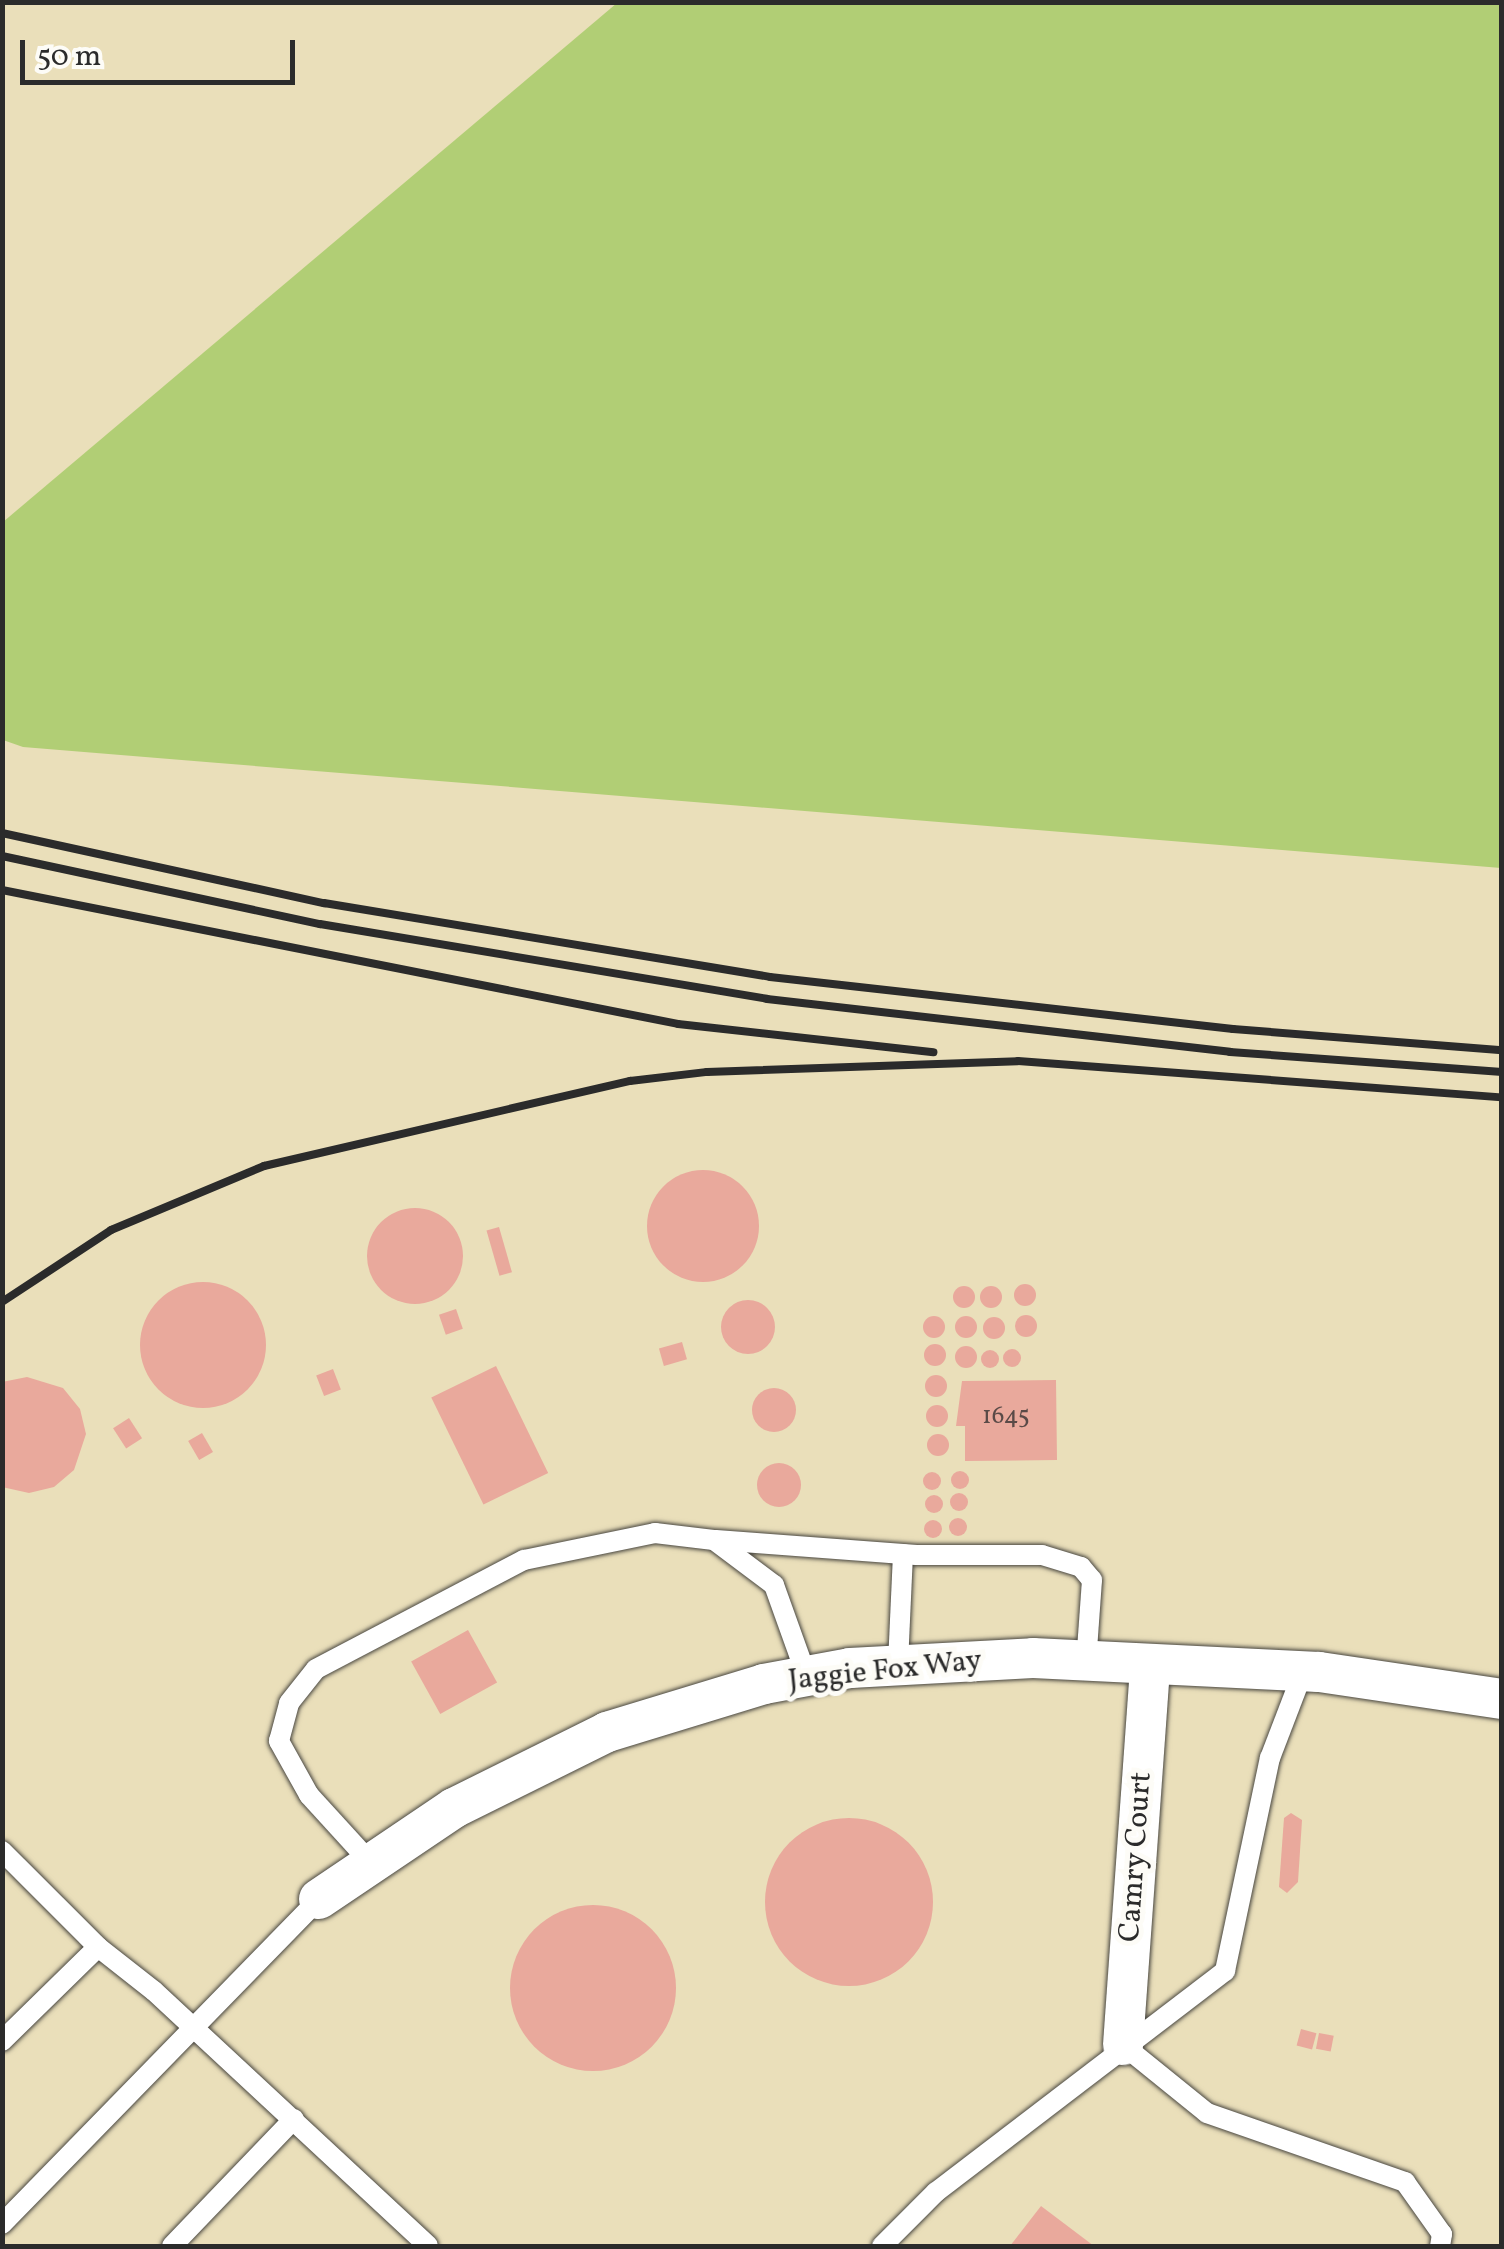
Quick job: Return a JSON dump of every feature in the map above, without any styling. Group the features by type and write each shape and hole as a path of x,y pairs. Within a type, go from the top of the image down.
{"street":[{"name":"Jaggie Fox Way","path":"319,1899 454,1808 607,1732 807,1676 898,1664 1086,1662 1150,1668 1303,1672 1502,1699"},
{"name":"Camry Court","path":"1122,2046 1150,1668"}],"lane":[{"path":"371,1863 310,1795 279,1741 289,1703 316,1669 524,1560 655,1533 903,1554 1042,1555 1080,1566 1092,1580 1086,1662"},
{"path":"714,1540 774,1586 807,1676"},
{"path":"898,1664 903,1554"},
{"path":"882,2246 936,2192 1225,1971 1270,1758 1303,1672"},
{"path":"2,1851 98,1948 294,2119 428,2246"},
{"path":"2,2224 319,1899"},
{"path":"2,2041 98,1948"},
{"path":"1122,2046 1207,2113 1405,2182 1442,2234 1440,2246"},
{"path":"172,2246 294,2119"}],"green space":[{"path":"617,3 1501,3 1501,868 23,747 3,740 3,522"}],"building":[{"path":"703,1170 724,1174 743,1186 755,1205 759,1226 755,1247 743,1266 724,1278 703,1282 682,1278 663,1266 651,1247 647,1226 651,1205 663,1186 682,1174"},
{"path":"406,1208 424,1208 442,1216 455,1229 463,1256 460,1275 442,1296 424,1304 406,1304 388,1296 375,1283 367,1265 367,1247 375,1229 388,1216"},
{"path":"499,1227 512,1272 499,1276 487,1231"},
{"path":"203,1282 227,1286 248,1300 262,1321 266,1345 262,1369 248,1390 227,1404 203,1408 179,1404 158,1390 144,1369 140,1345 144,1321 158,1300 179,1286"},
{"path":"1021,1284 1029,1284 1036,1295 1029,1306 1021,1306 1014,1299 1014,1291"},
{"path":"960,1286 968,1286 975,1297 968,1308 960,1308 953,1301 953,1293"},
{"path":"987,1286 995,1286 1002,1297 995,1308 987,1308 980,1301 980,1293"},
{"path":"748,1300 767,1308 775,1327 767,1346 748,1354 729,1346 721,1327 729,1308"},
{"path":"456,1309 463,1329 446,1335 439,1315"},
{"path":"1022,1315 1030,1315 1037,1326 1030,1337 1022,1337 1015,1330 1015,1322"},
{"path":"930,1316 938,1316 945,1327 938,1338 930,1338 923,1331 923,1323"},
{"path":"962,1316 970,1316 977,1327 970,1338 962,1338 955,1331 955,1323"},
{"path":"990,1317 998,1317 1005,1328 998,1339 990,1339 983,1332 983,1324"},
{"path":"682,1342 687,1359 664,1366 659,1349"},
{"path":"931,1344 939,1344 946,1355 939,1366 931,1366 924,1359 924,1351"},
{"path":"962,1346 970,1346 977,1357 970,1368 962,1368 955,1361 955,1353"},
{"path":"1012,1349 1021,1358 1012,1367 1003,1358"},
{"path":"990,1350 999,1359 990,1368 981,1359"},
{"path":"496,1366 548,1473 483,1505 431,1398"},
{"path":"333,1369 341,1390 324,1396 316,1375"},
{"path":"932,1375 940,1375 947,1386 940,1397 932,1397 925,1390 925,1382"},
{"path":"27,1377 63,1388 80,1409 86,1434 74,1470 54,1487 29,1493 2,1487 2,1382"},
{"path":"1056,1380 1057,1460 965,1461 965,1426 956,1426 962,1381"},
{"path":"774,1388 790,1394 796,1410 790,1426 774,1432 758,1426 752,1410 758,1394"},
{"path":"933,1405 941,1405 948,1416 941,1427 933,1427 926,1420 926,1412"},
{"path":"129,1418 142,1438 126,1448 113,1428"},
{"path":"202,1433 213,1452 199,1460 188,1441"},
{"path":"934,1434 942,1434 949,1445 942,1456 934,1456 927,1449 927,1441"},
{"path":"779,1463 795,1469 801,1485 795,1501 779,1507 763,1501 757,1485 763,1469"},
{"path":"960,1471 969,1480 960,1489 951,1480"},
{"path":"932,1472 941,1481 932,1490 923,1481"},
{"path":"959,1493 968,1502 959,1511 950,1502"},
{"path":"934,1495 943,1504 934,1513 925,1504"},
{"path":"958,1518 967,1527 958,1536 949,1527"},
{"path":"933,1520 942,1529 933,1538 924,1529"},
{"path":"468,1630 497,1682 440,1714 411,1662"},
{"path":"1291,1813 1302,1820 1298,1882 1287,1893 1279,1887 1284,1818"},
{"path":"849,1818 881,1825 908,1843 926,1870 933,1902 926,1934 908,1961 881,1979 849,1986 817,1979 790,1961 772,1934 765,1902 772,1870 790,1843 817,1825"},
{"path":"593,1905 625,1911 652,1929 670,1956 676,1988 670,2020 652,2047 625,2065 593,2071 561,2065 534,2047 516,2020 510,1988 516,1956 534,1929 561,1911"},
{"path":"1301,2029 1316,2033 1312,2050 1297,2045"},
{"path":"1319,2033 1334,2036 1331,2052 1316,2049"},
{"path":"1041,2206 1094,2246 1010,2246"}],"railway":[{"path":"2,833 324,903 770,977 1233,1029 1502,1050"},
{"path":"2,856 320,924 767,999 1230,1052 1502,1072"},
{"path":"2,890 678,1024 933,1052"},
{"path":"2,1302 111,1230 264,1166 630,1081 707,1072 1018,1061 1502,1097"}]}
